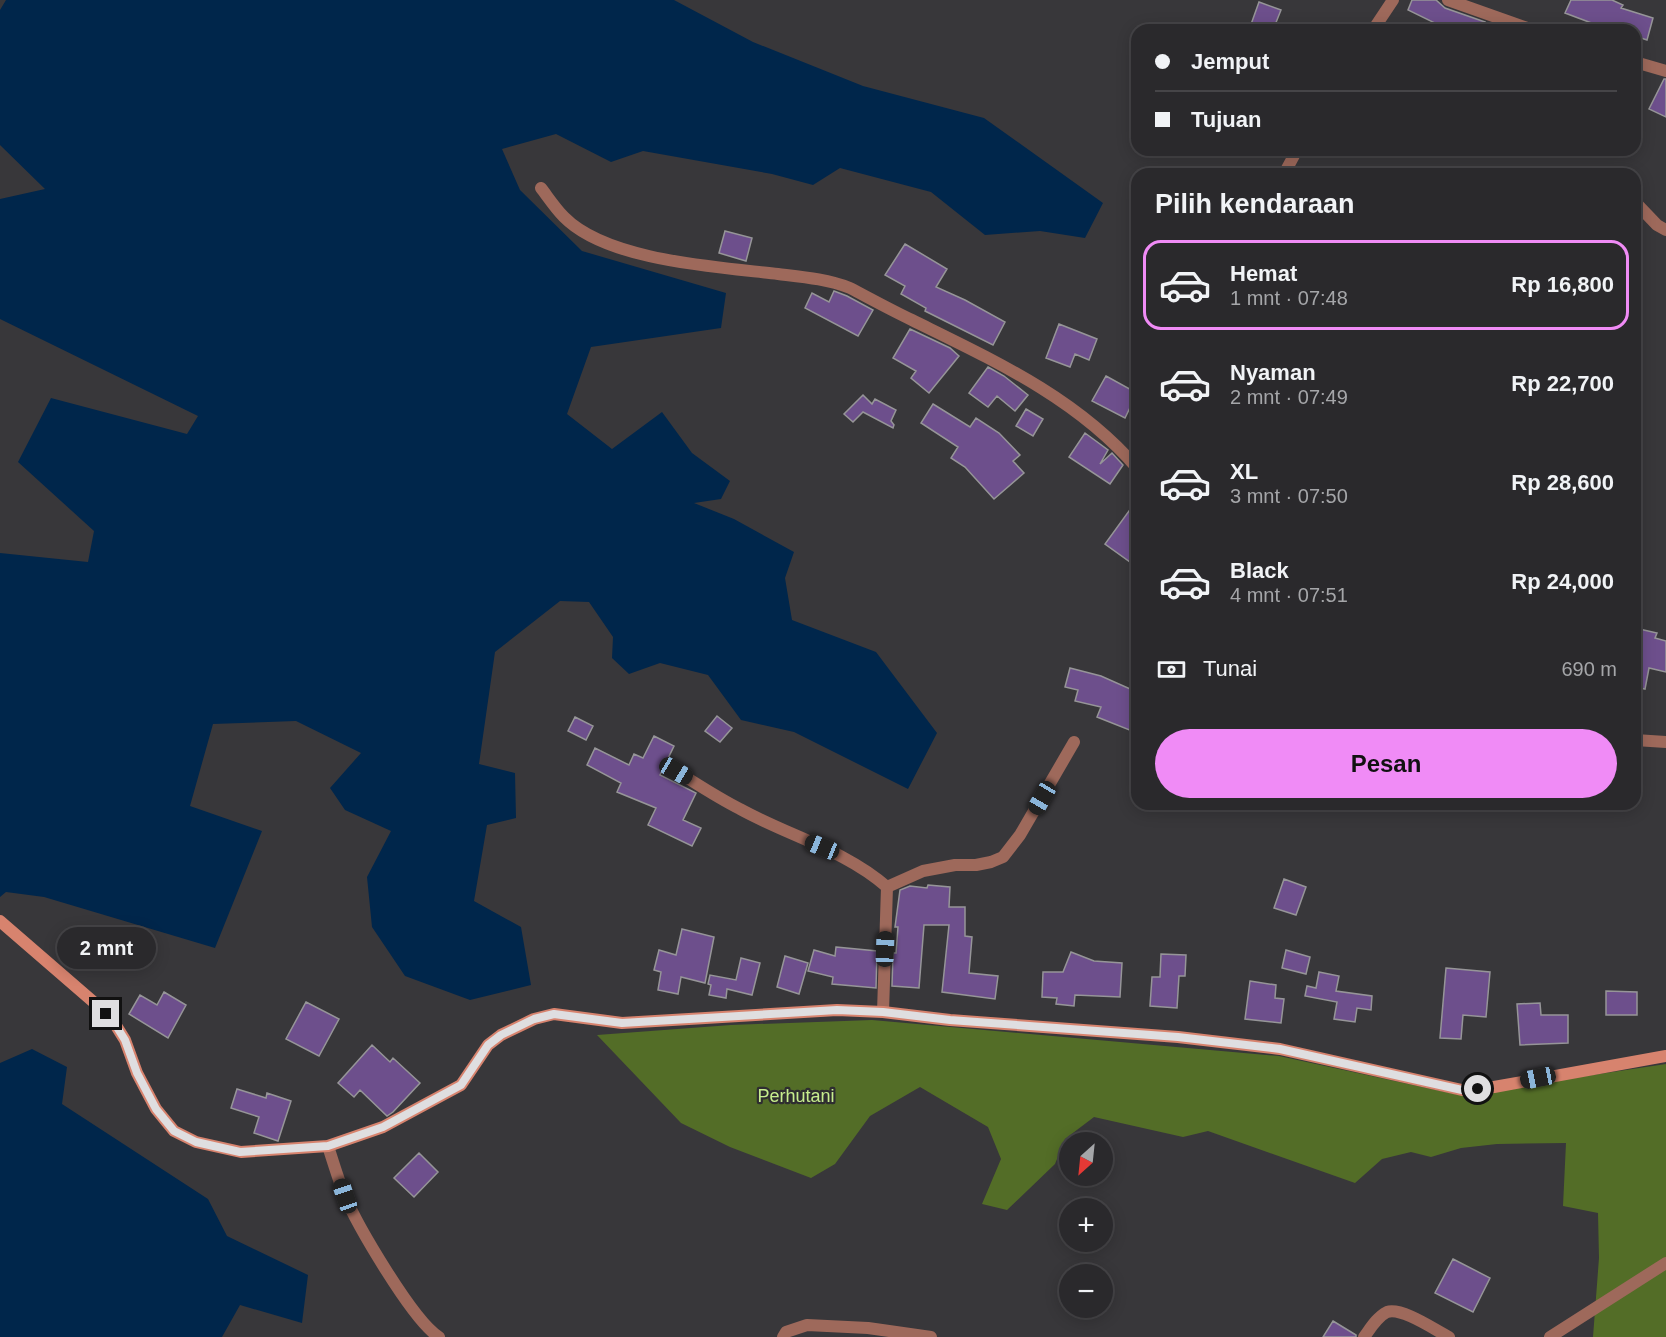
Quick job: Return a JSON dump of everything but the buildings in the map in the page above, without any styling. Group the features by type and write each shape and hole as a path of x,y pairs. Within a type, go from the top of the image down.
{"street":[{"path":"1377,24 1393,0"},
{"path":"1448,0 1516,24"},
{"path":"1641,64 1666,71"},
{"path":"541,188 564,217 576,226 595,238 629,252 832,281 850,288 1051,392 1095,425 1131,461"},
{"path":"1641,208 1657,225 1666,230"},
{"path":"1641,740 1666,742"},
{"path":"888,887 924,871 955,865 976,865 1003,857 1020,835 1074,742"},
{"path":"676,771 740,810 846,858 872,873 888,887"},
{"path":"883,1012 888,887"},
{"path":"0,921 97,1005 115,1024 125,1040 137,1073 156,1109 174,1131 196,1142 240,1152 328,1146 383,1127 461,1085 488,1045 501,1035 534,1019 554,1014 622,1023 837,1010 883,1012 950,1020 1178,1037 1280,1049 1462,1090 1486,1088 1666,1056"},
{"path":"328,1146 345,1196 373,1247 418,1318 430,1332 439,1337"},
{"path":"1550,1337 1666,1263"},
{"path":"1364,1337 1378,1318 1391,1311 1406,1315 1449,1337"},
{"path":"783,1337 786,1332 807,1325 868,1328 931,1337"}],"green space":[{"name":"Perhutani","path":"872,1020 1279,1056 1459,1095 1666,1064 1666,1337 1593,1337 1599,1258 1598,1213 1563,1206 1566,1143 1497,1144 1461,1148 1431,1157 1411,1152 1382,1159 1355,1183 1208,1131 1183,1137 1094,1117 1074,1132 1059,1132 1059,1154 1055,1164 1007,1210 982,1204 1001,1159 988,1127 920,1087 870,1116 835,1164 811,1178 730,1147 681,1123 597,1035 731,1025"}],"water":[{"path":"6,0 674,0 753,42 863,86 984,118 1103,203 1085,238 1040,231 985,235 931,192 840,168 813,185 772,174 643,151 611,162 556,134 502,149 520,190 582,251 726,293 721,328 591,347 567,414 612,449 662,412 692,453 730,481 721,499 694,503 734,519 794,552 785,578 792,620 876,652 937,733 908,789 794,732 741,720 708,675 660,663 629,674 612,658 613,637 589,602 560,601 495,652 479,764 515,773 516,818 487,825 474,901 521,927 531,985 470,1000 405,976 372,927 367,877 391,831 345,810 330,788 361,753 296,721 213,724 190,806 262,831 215,948 44,897 6,892 0,897 0,553 88,562 94,531 18,462 51,398 187,434 198,416 0,319 0,199 45,189 0,145 0,10"},
{"path":"32,1049 67,1067 62,1104 208,1199 227,1236 308,1275 302,1323 240,1305 222,1337 0,1337 0,1063"}],"route":[{"path":"106,1014 125,1040 137,1073 156,1109 174,1131 196,1142 240,1152 328,1146 383,1127 461,1085 488,1045 501,1035 534,1019 554,1014 622,1023 837,1010 883,1012 1002,1025 1178,1037 1280,1049 1462,1090 1478,1089"}]}
